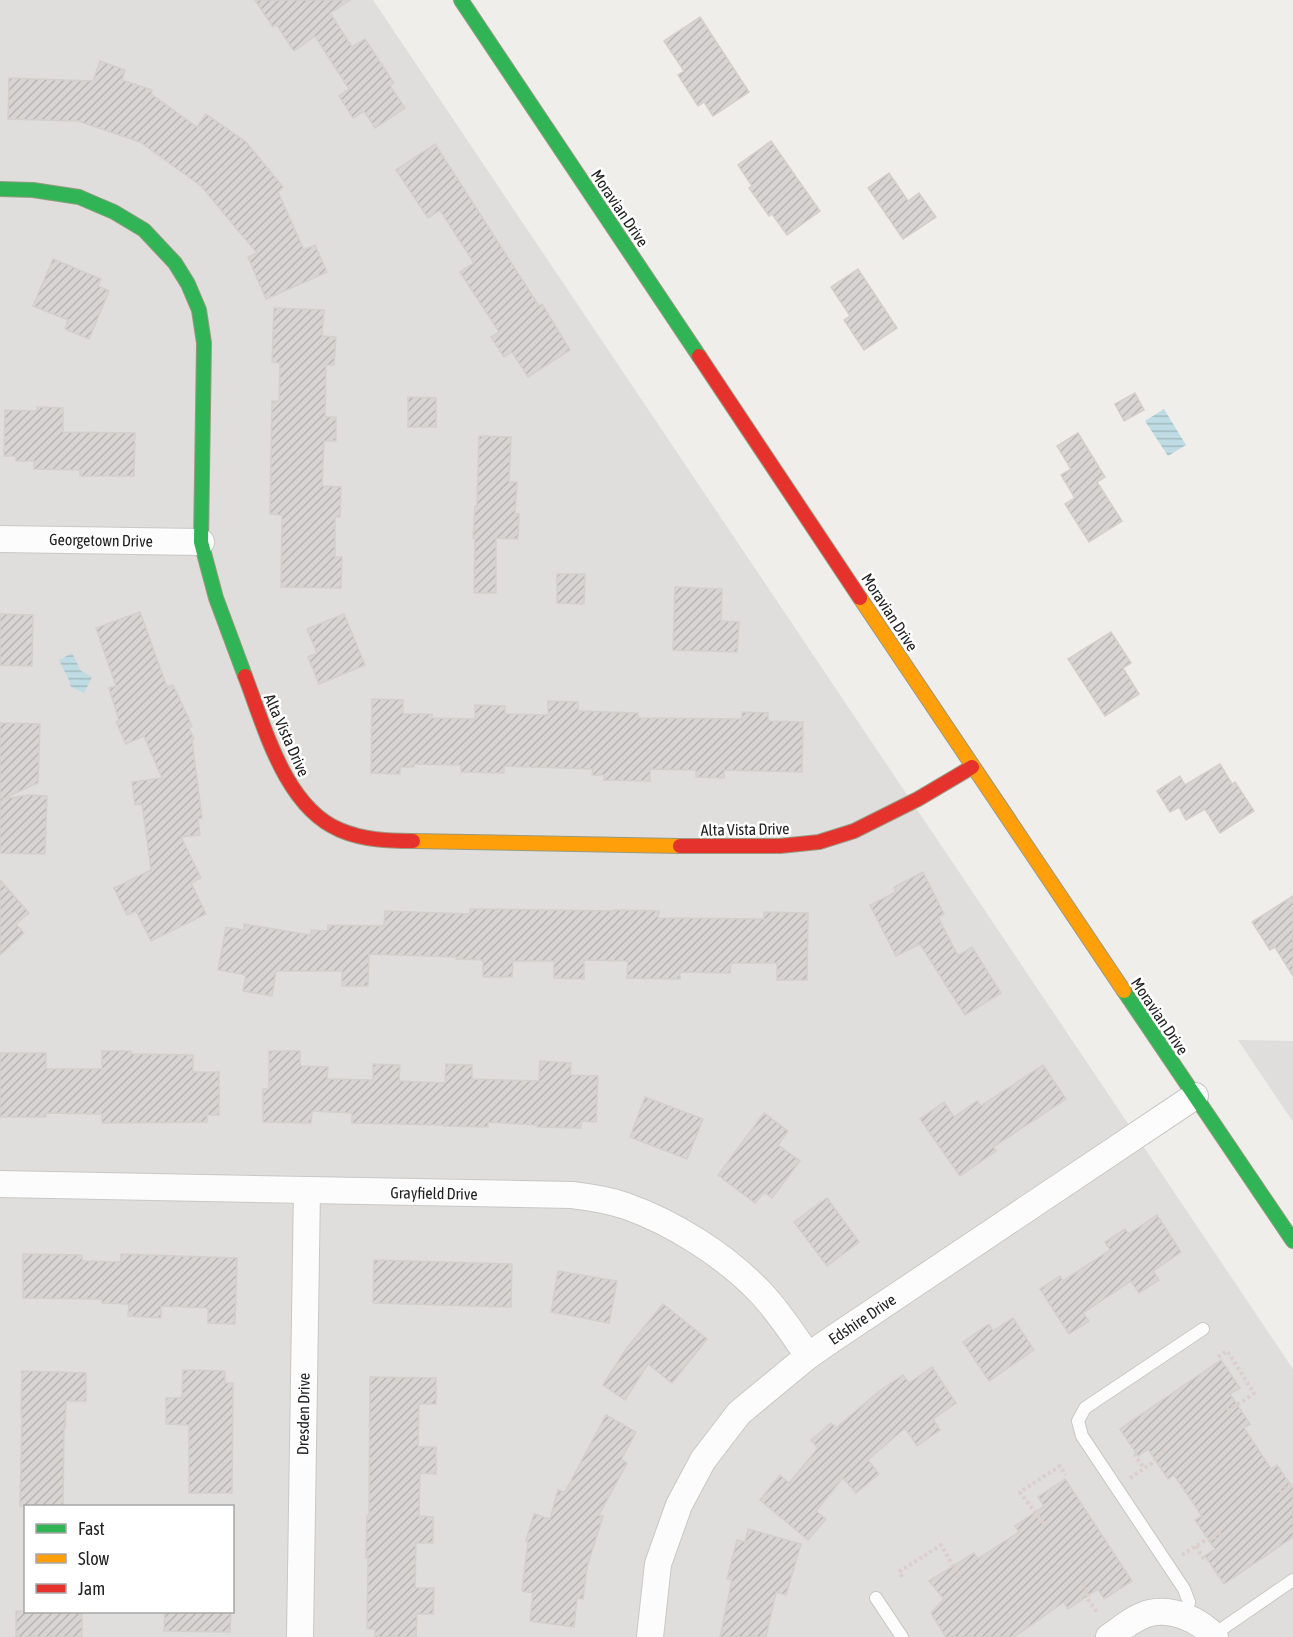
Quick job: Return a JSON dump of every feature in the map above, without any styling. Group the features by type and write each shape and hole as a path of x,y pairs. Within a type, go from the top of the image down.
{"street":[{"name":"Moravian Drive","path":"461,0 789,488 972,767 1293,1241"},
{"name":"Alta Vista Drive","path":"0,189 33,190 79,197 114,212 144,230 175,262 188,284 199,310 204,343 201,542 208,573 220,612 279,763 294,791 316,815 341,832 366,838 395,841 713,847 780,846 819,842 854,831 918,799 972,767"},
{"name":"Georgetown Drive","path":"0,539 201,542"},
{"name":"Edshire Drive","path":"650,1637 658,1564 679,1505 703,1460 739,1413 808,1356 1195,1096"},
{"name":"Grayfield Drive","path":"0,1184 572,1195 599,1199 625,1206 662,1221 701,1244 740,1272 782,1317 808,1356"},
{"name":"Dresden Drive","path":"300,1637 307,1190"},
{"path":"1107,1630 1150,1613 1164,1612 1186,1617 1202,1625 1214,1636"}],"lane":[{"path":"1186,1617 1189,1602 1184,1589 1082,1436 1078,1421 1085,1408 1203,1329"},
{"path":"1214,1636 1293,1580"},
{"path":"876,1598 902,1637"}],"path":[{"path":"1218,1357 1227,1351 1254,1393 1225,1411"},
{"path":"1127,1480 1165,1450"},
{"path":"1134,1454 1144,1468"},
{"path":"1043,1523 1020,1492 1060,1466 1066,1475"},
{"path":"1280,1493 1293,1481"},
{"path":"1179,1557 1221,1533"},
{"path":"902,1577 899,1572 941,1545 960,1578"},
{"path":"1196,1546 1205,1561"},
{"path":"1082,1583 1088,1592 1088,1599 1107,1630"}],"shaded area":[{"path":"0,0 373,0 1293,1369 1293,1637 0,1637"},
{"path":"1238,1040 1293,1041 1293,1122"}],"water":[{"path":"1164,409 1186,445 1168,456 1145,421"},
{"path":"72,653 81,671 92,677 84,693 70,686 59,660"}],"building":[{"path":"255,0 350,0 330,13 352,47 365,39 394,83 390,86 405,108 375,128 364,111 353,118 339,96 349,89 315,36 294,51 276,24 273,27"},
{"path":"700,17 749,92 713,116 704,102 698,106 678,75 684,71 664,41"},
{"path":"100,61 125,70 122,80 152,90 151,94 197,127 206,114 246,142 283,187 278,192 304,250 315,245 327,272 266,299 248,257 257,253 201,186 140,142 78,121 8,119 9,78 93,81"},
{"path":"771,141 820,211 787,235 772,214 769,216 749,188 752,186 738,165"},
{"path":"435,144 539,306 542,304 570,350 528,377 512,352 504,357 491,337 499,332 460,272 474,263 440,210 428,218 396,170"},
{"path":"889,173 908,201 919,193 936,217 903,239 868,188"},
{"path":"53,259 101,279 98,286 109,291 89,339 65,329 68,320 33,306"},
{"path":"858,269 897,328 864,350 844,320 850,316 831,287"},
{"path":"274,308 324,310 322,336 336,337 334,365 326,365 325,417 336,417 336,441 324,441 322,486 341,487 340,517 335,517 335,557 342,557 341,588 281,587 282,515 270,514 272,401 279,401 280,363 272,362"},
{"path":"1135,393 1144,410 1124,421 1115,404"},
{"path":"408,397 436,398 436,427 408,427"},
{"path":"37,407 63,408 63,432 135,433 134,476 80,476 80,470 34,469 34,461 16,461 16,456 4,456 5,410 37,411"},
{"path":"1078,433 1105,477 1097,482 1122,521 1089,542 1065,504 1075,498 1061,475 1071,469 1057,446"},
{"path":"479,436 511,437 509,482 517,482 515,514 519,514 518,539 496,538 496,593 474,593 475,538 473,538 475,506 477,506"},
{"path":"557,574 585,574 584,604 557,603"},
{"path":"675,587 722,589 721,621 739,622 737,652 673,650"},
{"path":"140,612 167,687 173,685 192,726 189,728 194,739 192,740 202,818 198,819 200,835 181,837 201,878 191,883 206,914 151,941 136,911 127,915 114,888 151,870 142,804 135,805 132,782 162,778 144,736 126,744 116,722 119,720 109,688 116,686 96,628"},
{"path":"0,614 33,615 32,666 0,665"},
{"path":"344,614 365,665 319,684 308,657 317,653 307,629"},
{"path":"1111,632 1131,663 1123,668 1139,694 1105,716 1068,659"},
{"path":"372,699 403,700 403,714 432,714 432,718 475,719 475,705 505,706 505,714 548,715 548,701 578,702 578,711 638,713 638,718 742,719 742,712 768,713 768,721 803,722 802,772 724,770 724,778 696,777 696,770 650,769 650,781 604,780 604,775 592,775 593,769 504,766 504,773 461,772 461,765 414,764 414,767 400,767 400,774 371,773"},
{"path":"0,723 40,724 38,783 2,799 29,795 47,796 45,854 0,853"},
{"path":"1220,764 1232,784 1235,782 1254,811 1220,833 1205,809 1186,820 1179,807 1170,812 1157,791 1180,776 1185,785"},
{"path":"923,872 944,914 938,917 958,956 972,947 1001,993 965,1015 920,944 896,956 870,905 896,892 894,887"},
{"path":"0,880 29,913 16,924 24,933 0,955"},
{"path":"1293,896 1293,976 1275,947 1270,950 1252,922"},
{"path":"470,909 659,911 658,918 764,919 764,912 808,913 807,980 777,980 777,963 731,963 730,973 680,972 680,979 627,978 628,961 584,960 584,979 554,978 554,961 513,961 512,977 483,977 483,960 369,954 368,986 342,986 342,971 276,971 272,996 243,991 246,975 218,970 226,927 244,930 244,924 311,935 311,930 328,931 328,925 384,926 385,911 470,914"},
{"path":"102,1051 193,1055 193,1072 219,1072 219,1115 207,1115 207,1122 102,1123 102,1114 46,1113 46,1117 0,1117 0,1053 46,1053 46,1069 102,1069"},
{"path":"269,1051 300,1051 300,1066 328,1067 327,1079 373,1080 373,1064 400,1065 399,1081 445,1083 446,1064 472,1065 472,1079 539,1081 540,1061 571,1063 570,1075 598,1076 596,1122 581,1121 581,1128 537,1127 537,1125 488,1122 488,1127 352,1123 352,1113 312,1111 311,1123 263,1122 263,1089 269,1089"},
{"path":"1043,1065 1066,1099 993,1147 996,1151 960,1176 920,1119 944,1102 954,1117 977,1101 981,1106"},
{"path":"645,1097 703,1119 687,1159 630,1137"},
{"path":"764,1113 788,1131 778,1145 800,1161 772,1198 764,1192 755,1203 718,1175"},
{"path":"827,1198 859,1242 827,1266 794,1222"},
{"path":"1157,1215 1181,1252 1153,1271 1159,1280 1139,1293 1131,1281 1083,1313 1089,1321 1069,1334 1040,1289 1060,1276 1063,1281 1110,1250 1105,1242 1125,1229 1129,1234"},
{"path":"23,1254 82,1255 82,1261 121,1262 121,1254 237,1258 235,1324 208,1323 208,1308 161,1306 161,1318 128,1316 129,1304 102,1303 102,1299 23,1298"},
{"path":"374,1260 512,1264 511,1307 373,1303"},
{"path":"558,1271 617,1281 609,1323 551,1312"},
{"path":"663,1304 707,1339 672,1383 648,1364 625,1400 603,1385 626,1349"},
{"path":"1013,1318 1034,1350 989,1381 963,1342 989,1324 993,1331"},
{"path":"1221,1360 1240,1388 1230,1394 1250,1424 1244,1428 1271,1469 1277,1465 1293,1488 1293,1537 1224,1584 1205,1556 1215,1549 1195,1520 1202,1516 1174,1475 1168,1479 1148,1449 1138,1456 1120,1429"},
{"path":"932,1367 956,1403 933,1419 940,1430 917,1446 905,1428 868,1460 879,1474 856,1493 843,1478 816,1511 826,1519 808,1540 760,1500 780,1475 789,1483 818,1448 811,1440 831,1423 836,1428 878,1392 903,1375 909,1383"},
{"path":"183,1370 225,1371 225,1383 233,1383 232,1493 189,1493 189,1425 166,1424 166,1398 182,1398"},
{"path":"22,1371 86,1373 86,1401 66,1401 63,1505 20,1506"},
{"path":"370,1377 436,1378 436,1404 419,1404 418,1447 436,1447 436,1474 420,1473 419,1516 433,1517 433,1543 416,1543 415,1588 434,1588 433,1614 417,1614 416,1637 375,1637 375,1629 367,1629 368,1558 366,1558 367,1515 369,1515"},
{"path":"606,1415 636,1432 621,1460 627,1463 599,1515 603,1516 587,1567 583,1599 577,1598 574,1627 530,1621 533,1593 522,1591 528,1542 526,1541 534,1514 550,1519 558,1490 565,1492"},
{"path":"1065,1479 1132,1581 1104,1599 1098,1589 1068,1609 1064,1602 1014,1637 946,1637 931,1613 944,1599 929,1581 974,1553 978,1559 1019,1532 1015,1526 1044,1506 1038,1497"},
{"path":"748,1529 801,1544 786,1595 776,1592 766,1637 720,1637 732,1580 727,1579 737,1540 745,1542"},
{"path":"16,1611 82,1613 82,1637 16,1637"},
{"path":"165,1613 231,1613 230,1632 164,1631"}],"traffic: fast":[{"path":"461,0 699,356"},
{"path":"0,189 33,190 79,197 114,212 144,230 175,263 188,284 199,310 204,343 201,542 216,598 245,676"},
{"path":"1124,991 1293,1241"}],"traffic: slow":[{"path":"860,598 1124,991"},
{"path":"413,841 680,846"}],"traffic: jam":[{"path":"699,356 860,598"},
{"path":"245,676 279,764 305,804 321,819 340,830 376,839 413,841"},
{"path":"680,846 780,846 819,842 854,831 918,799 972,767"}]}
